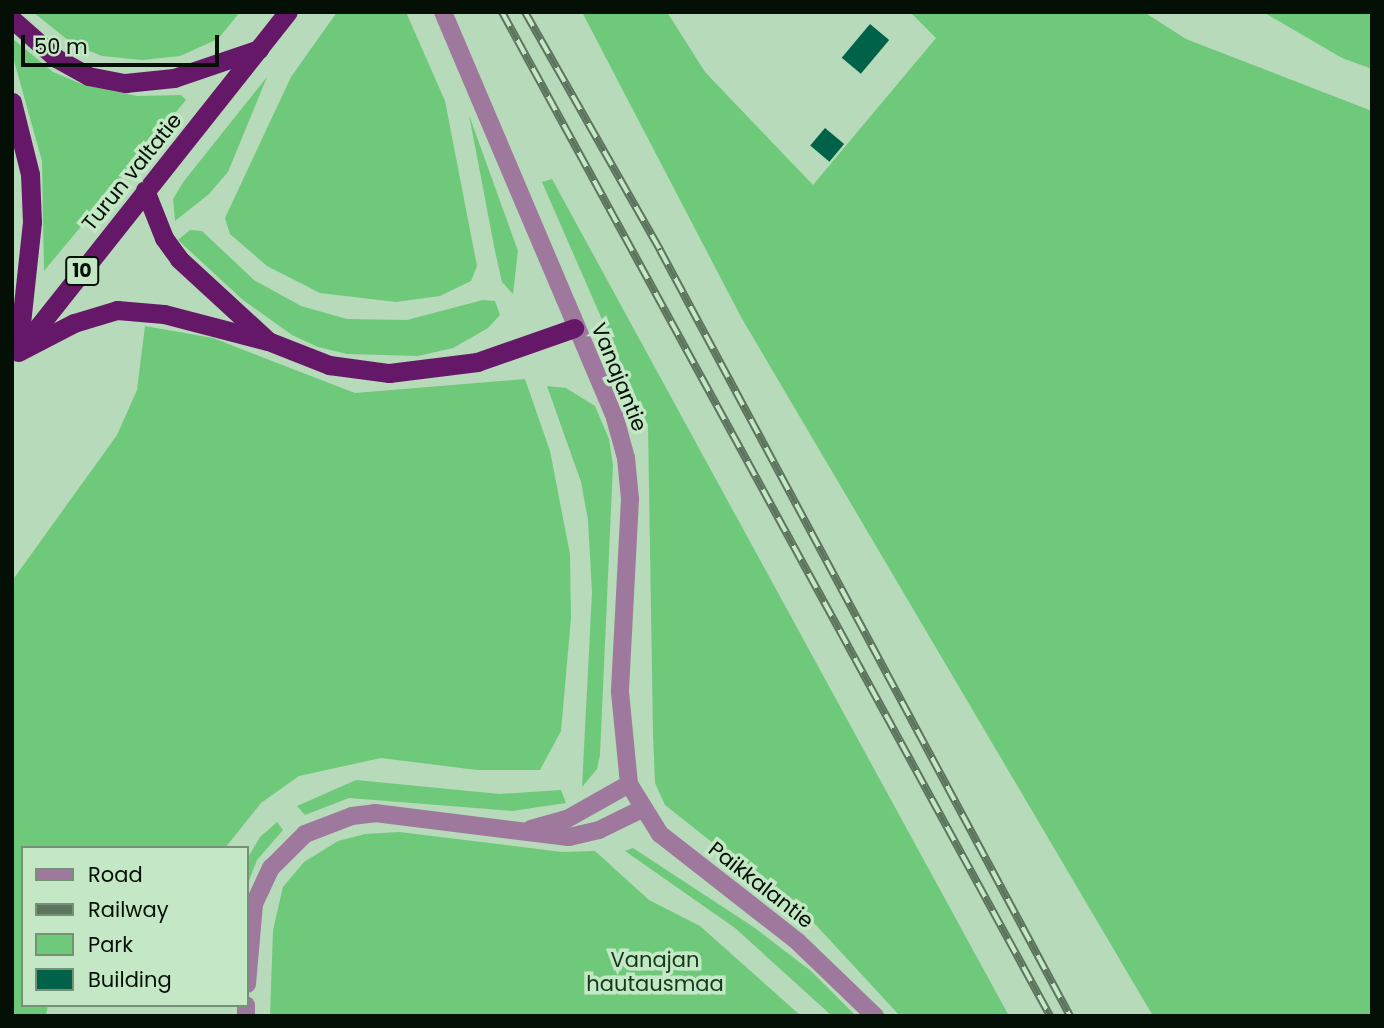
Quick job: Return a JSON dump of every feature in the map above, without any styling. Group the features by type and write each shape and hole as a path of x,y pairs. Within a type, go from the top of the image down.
{"highway":[{"name":"Turun valtatie","path":"15,357 288,12"},
{"path":"12,19 56,58 88,76 125,83 174,78 260,48"},
{"path":"12,102 30,174 32,222 15,357"},
{"path":"145,190 164,238 179,259 268,341"},
{"path":"15,357 74,323 117,310 164,314 268,341 329,365 389,373 477,362 574,328"}],"street":[{"name":"Vanajantie","path":"443,12 574,328 615,418 626,458 630,499 620,692 629,784"},
{"name":"Paikkalantie","path":"629,784 642,809 660,834 798,942 875,1016"},
{"path":"525,830 567,819 629,784"},
{"path":"248,973 254,904 271,868 305,834 352,816 374,813 525,830 554,837 587,835 642,809"}],"green space":[{"path":"33,12 240,12 218,39 180,56 142,60 102,56 74,45"},
{"path":"337,12 406,12 445,101 477,266 471,281 440,296 396,302 320,293 267,266 230,234 225,218 291,77"},
{"path":"582,12 667,12 705,72 813,185 936,38 910,12 1144,12 1186,39 1372,111 1372,1016 1153,1016 741,317"},
{"path":"1263,12 1372,12 1372,69 1342,58"},
{"path":"12,38 53,72 84,85 137,96 181,95 186,100 44,271 42,161 13,57"},
{"path":"267,77 228,172 209,194 175,221 173,199 184,181"},
{"path":"469,115 518,251 513,294 502,282"},
{"path":"552,179 1009,1016 900,1016 815,924 665,805 655,783 648,425 542,182"},
{"path":"190,230 202,231 254,280 301,306 347,319 407,320 483,300 495,301 500,315 488,328 453,348 418,356 347,354 318,347 292,335 243,300 178,240"},
{"path":"145,326 213,338 355,393 525,379 550,451 570,554 571,618 561,731 540,770 477,770 381,758 299,776 261,803 227,846 21,846 21,1007 48,1007 46,1016 12,1016 12,581 117,435 137,390"},
{"path":"547,386 566,388 595,406 609,439 613,465 600,755 597,769 582,787 592,593 588,520 581,482"},
{"path":"356,780 500,794 561,790 566,803 512,811 349,798 305,815 297,806"},
{"path":"277,822 283,830 257,860 248,883 248,857 260,837"},
{"name":"Vanajan hautausmaa","path":"399,832 562,852 595,851 649,900 700,926 801,1016 270,1016 273,930 283,887 304,862 338,841 365,834"},
{"path":"633,848 755,928 811,971 856,1016 832,1016 735,928 625,851"}],"building":[{"path":"870,24 889,40 861,74 842,58"},
{"path":"825,128 844,144 829,162 810,146"}],"railway":[{"path":"502,12 1050,1016"},
{"path":"525,12 660,250 1070,1016"}]}
